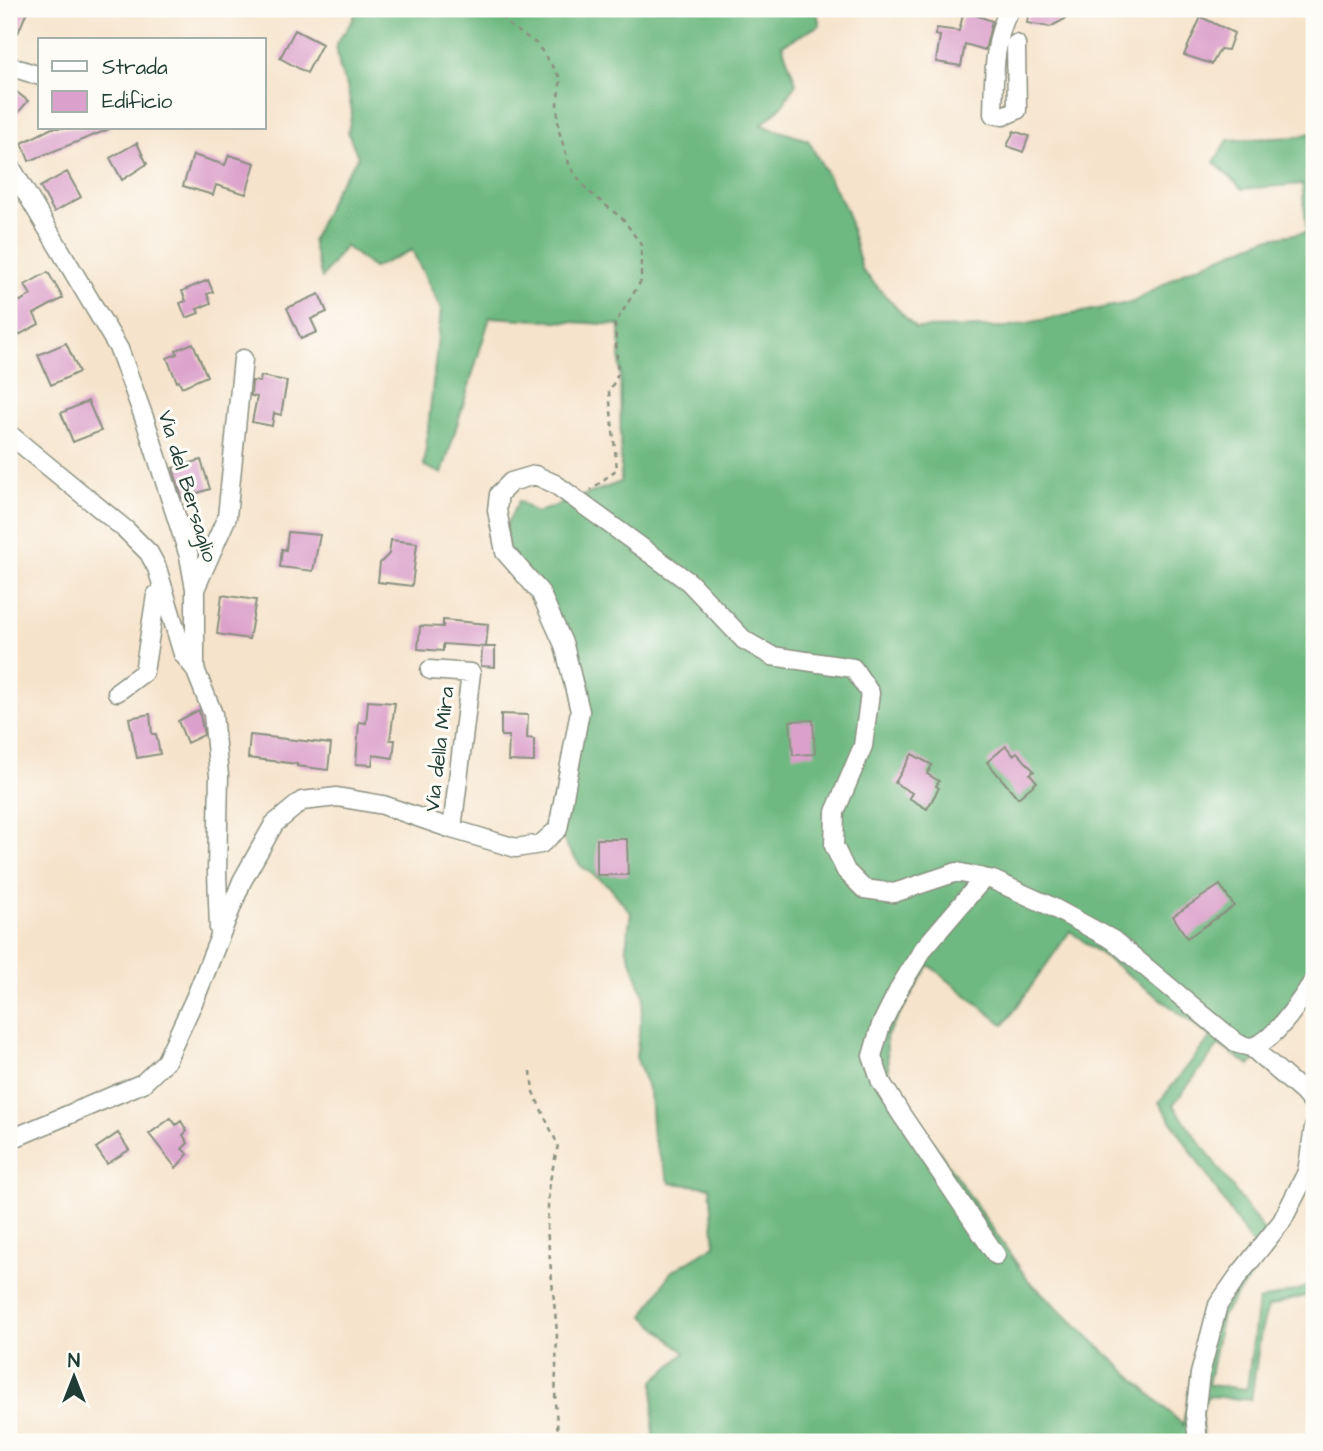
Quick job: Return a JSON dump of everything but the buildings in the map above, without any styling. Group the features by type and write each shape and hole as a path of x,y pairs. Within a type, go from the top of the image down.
{"street":[{"path":"1010,9 995,60 993,114 1003,116 1017,110 1016,44"},
{"path":"9,66 38,75"},
{"name":"Via del Bersaglio","path":"9,164 119,349 189,556 195,589 195,668 213,715 219,776 219,937"},
{"path":"195,589 227,517 243,359"},
{"path":"9,434 126,530 149,553 183,654 195,668"},
{"path":"9,1140 143,1083 166,1061 196,996 242,881 274,824 302,801 337,797 383,805 516,848 541,845 558,829 580,711 564,645 540,592 505,552 497,510 499,494 510,482 535,475 555,484 689,582 744,640 772,656 853,668 870,693 863,746 835,812 834,846 846,871 864,888 894,893 957,872 993,880 1050,906 1113,940 1238,1044 1251,1048 1303,1092 1314,1105"},
{"path":"117,691 144,672 156,595 163,590"},
{"name":"Via della Mira","path":"430,670 471,673 452,829"},
{"path":"984,878 924,948 881,1025 872,1056 881,1082 996,1255"},
{"path":"1251,1048 1265,1042 1314,980"},
{"path":"1198,1442 1195,1413 1200,1374 1218,1305 1282,1221 1307,1172 1314,1127"}],"path":[{"path":"495,9 509,25 537,44 561,79 557,104 559,131 570,167 587,190 624,220 641,244 641,281 615,324 618,374 609,392 617,469 577,500"},
{"path":"531,1071 533,1092 558,1145 549,1185 547,1229 557,1332 555,1403 559,1442"}],"green space":[{"path":"356,9 816,9 820,25 782,45 796,83 782,106 761,125 808,140 846,209 862,270 915,328 1007,327 1133,302 1186,271 1265,239 1307,232 1302,184 1242,189 1214,162 1228,140 1296,137 1314,132 1314,982 1250,1066 1219,1045 1173,1105 1274,1245 1222,1315 1208,1385 1247,1389 1258,1301 1314,1285 1314,1293 1268,1307 1261,1331 1251,1400 1207,1396 1201,1414 1203,1442 653,1442 654,1381 685,1353 644,1316 671,1272 715,1245 710,1187 670,1183 653,1138 650,1094 636,1057 644,996 626,947 631,913 609,886 581,866 558,829 580,711 564,645 505,552 506,525 519,501 536,513 621,482 620,325 490,317 442,474 424,466 441,309 412,250 373,268 345,246 322,278 312,241 335,190 358,157 348,132 352,112 336,44 353,20","holes":["1070,931 1211,1037 1159,1102 1253,1246 1203,1312 1183,1425 1028,1280 889,1079 886,1037 929,965 1004,1025"]}]}
